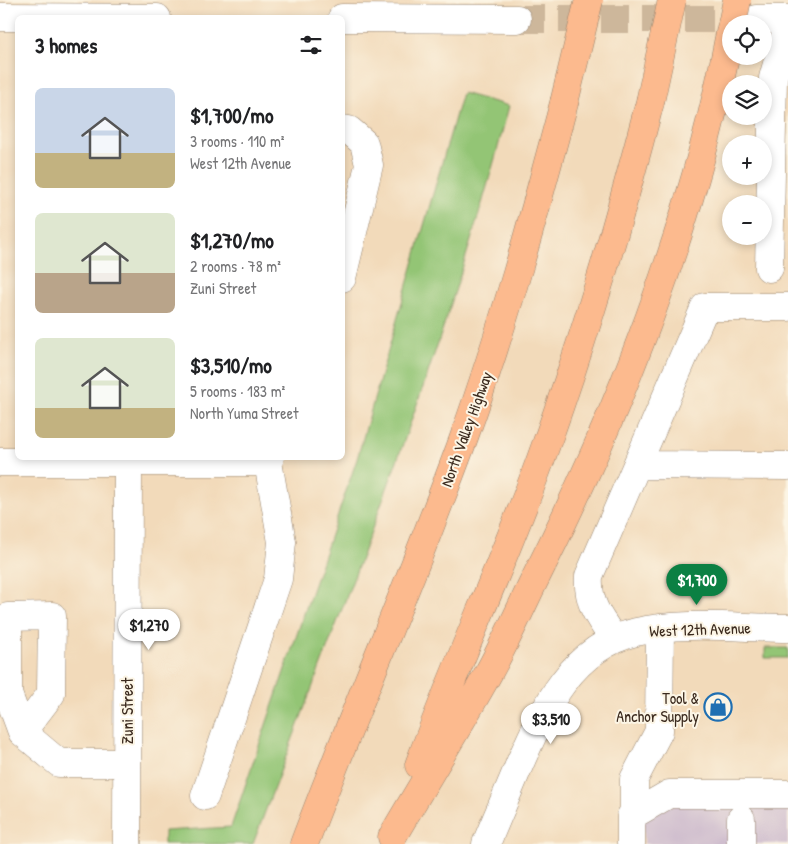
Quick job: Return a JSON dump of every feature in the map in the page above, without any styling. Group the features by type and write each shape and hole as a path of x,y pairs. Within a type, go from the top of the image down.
{"highway":[{"name":"North Valley Highway","path":"304,844 405,594 476,404 504,316 564,103 589,0"},
{"path":"391,840 425,748 483,609 558,415 613,241 650,102 672,0"},
{"path":"736,0 738,15"},
{"path":"391,840 489,672 564,522 600,440 675,250 727,65"}],"street":[{"path":"129,0 129,15"},
{"path":"0,17 15,17"},
{"path":"345,18 516,20"},
{"path":"772,21 788,19"},
{"path":"769,268 773,78 788,25"},
{"path":"345,129 349,130 364,143 369,164 345,265"},
{"path":"614,639 593,610 588,587 589,576 705,307 788,307"},
{"name":"Zuni Street","path":"127,844 128,460"},
{"path":"0,462 269,460 282,542 278,579 205,796"},
{"path":"637,465 788,466"},
{"path":"634,814 634,779 659,731 660,628"},
{"name":"West 12th Avenue","path":"486,844 534,732 552,697 566,676 582,659 614,639 660,628 788,628"},
{"path":"22,732 59,763 127,763"},
{"path":"631,844 631,816 668,794 788,794"}],"shaded area":[{"path":"664,804 788,805 788,844 644,844 644,815"}],"green space":[{"path":"462,93 509,106 483,200 454,293 391,478 253,844 164,844 164,831 231,827 357,459"},
{"path":"765,648 788,648 788,658 765,658"}],"tunnel":[{"path":"517,19 722,19"}],"place":[{"name":"Tool & Anchor Supply","path":"718,707"}]}
